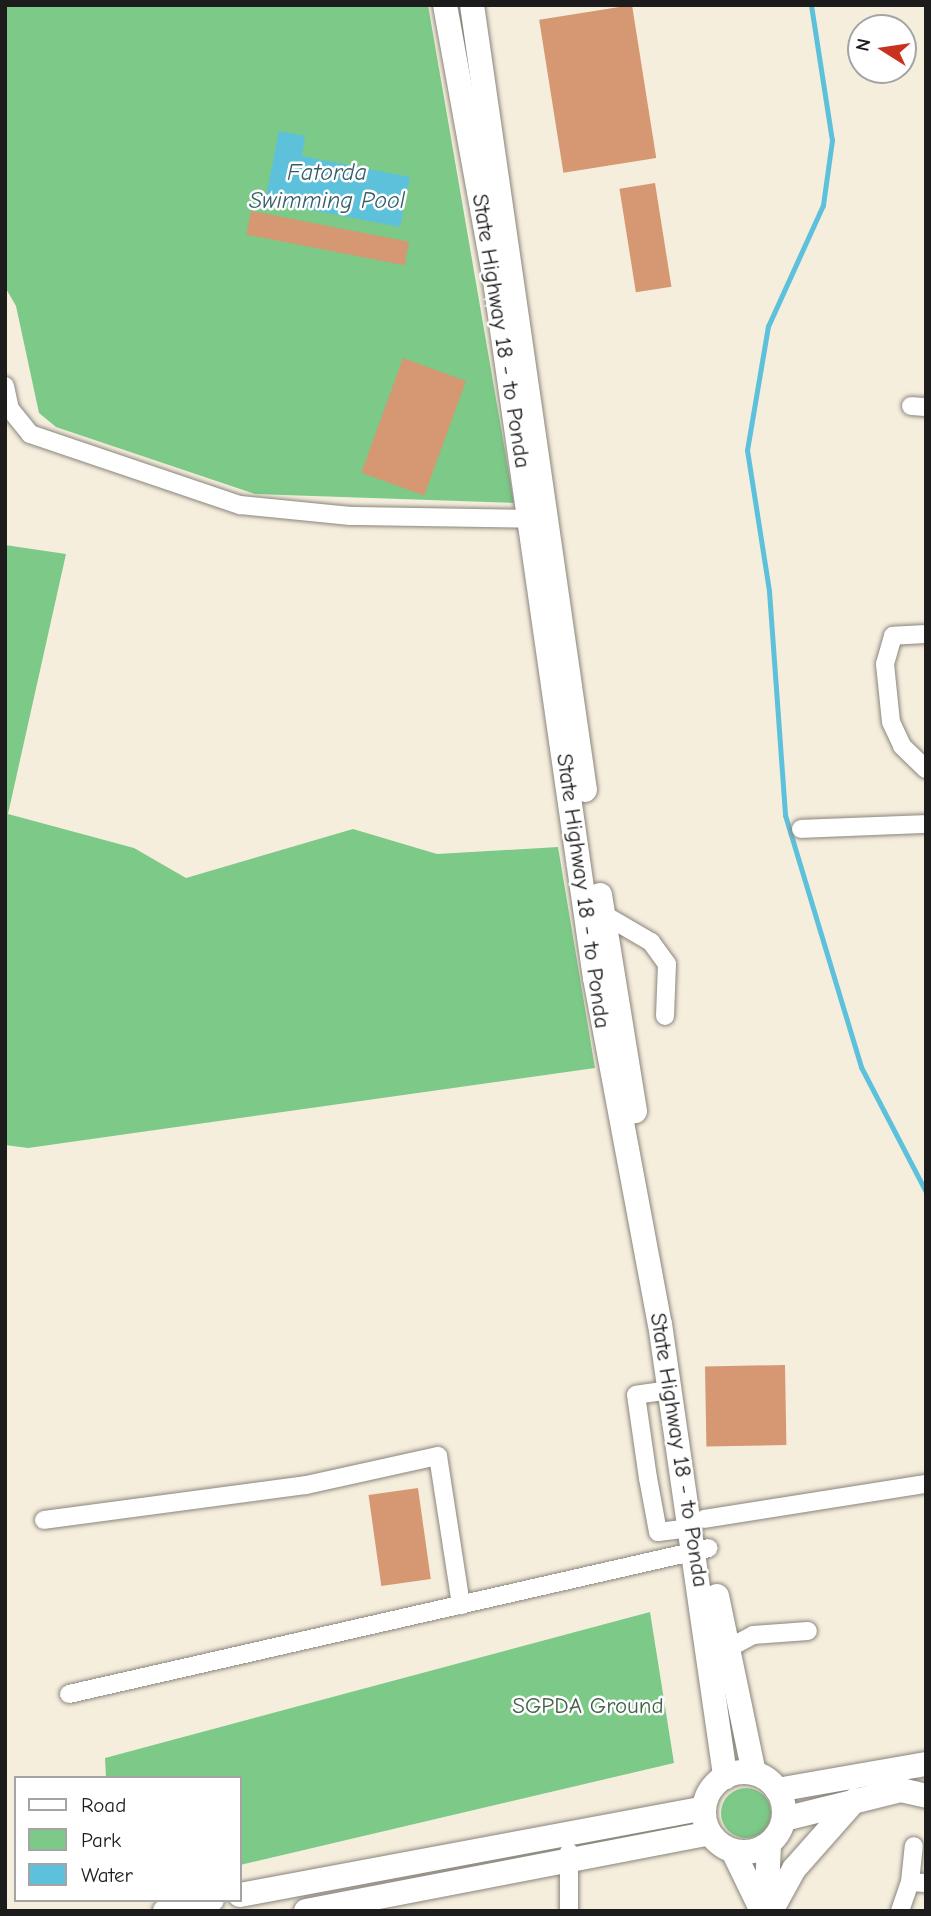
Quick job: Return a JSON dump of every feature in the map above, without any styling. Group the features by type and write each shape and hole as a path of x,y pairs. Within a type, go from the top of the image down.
{"main road":[{"name":"State Highway 18 - to Ponda","path":"445,5 540,519 603,914 700,1537 725,1777"},
{"name":"State Highway 18 - to Ponda","path":"472,5 540,519 595,978 670,1390 700,1537 754,1773"},
{"path":"777,1790 926,1765"},
{"path":"242,1895 704,1808 725,1777 754,1773 777,1790 784,1819"},
{"path":"766,1911 769,1844 784,1819 901,1790 926,1796"},
{"path":"766,1911 794,1869 856,1800"},
{"path":"704,1808 709,1833 733,1851 766,1911"},
{"path":"309,1910 709,1833"},
{"path":"733,1851 769,1844"},
{"path":"165,1911 203,1902"}],"street":[{"path":"6,392 30,434 240,505 350,516 540,519"},
{"path":"926,634 892,636 885,664 891,722 902,746 926,769"},
{"path":"801,829 926,824"},
{"path":"603,914 651,942 667,964 665,1016"},
{"path":"670,1390 636,1395 658,1532 700,1537"},
{"path":"44,1520 306,1485 438,1456 461,1605"},
{"path":"69,1694 461,1605 700,1537 926,1483"},
{"path":"727,1649 753,1635 808,1631"},
{"path":"568,1834 569,1911"},
{"path":"900,1911 918,1882 914,1846"}],"green space":[{"path":"5,5 428,5 514,503 255,494 56,427 39,413 16,306 5,287"},
{"path":"5,545 66,554 8,814 134,848 186,878 353,829 437,854 558,847 595,1068 28,1148 5,1145"},
{"name":"SGPDA Ground","path":"650,1612 674,1763 242,1865 242,1776 106,1776 105,1758"},
{"path":"746,1788 764,1795 771,1813 764,1831 746,1838 728,1831 721,1813 728,1795"}],"water":[{"name":"Fatorda Swimming Pool","path":"279,131 305,136 302,156 410,177 400,227 265,201"}],"building":[{"path":"632,5 656,158 563,173 539,20"},
{"path":"655,183 671,287 636,292 619,189"},
{"path":"251,211 409,242 404,265 246,235"},
{"path":"403,358 466,381 424,496 361,473"},
{"path":"785,1365 786,1445 706,1446 705,1366"},
{"path":"418,1488 431,1579 381,1586 368,1495"}],"waterway":[{"path":"811,5 832,140 823,205 768,326 747,450 769,591 785,815 861,1067 926,1192"}]}
